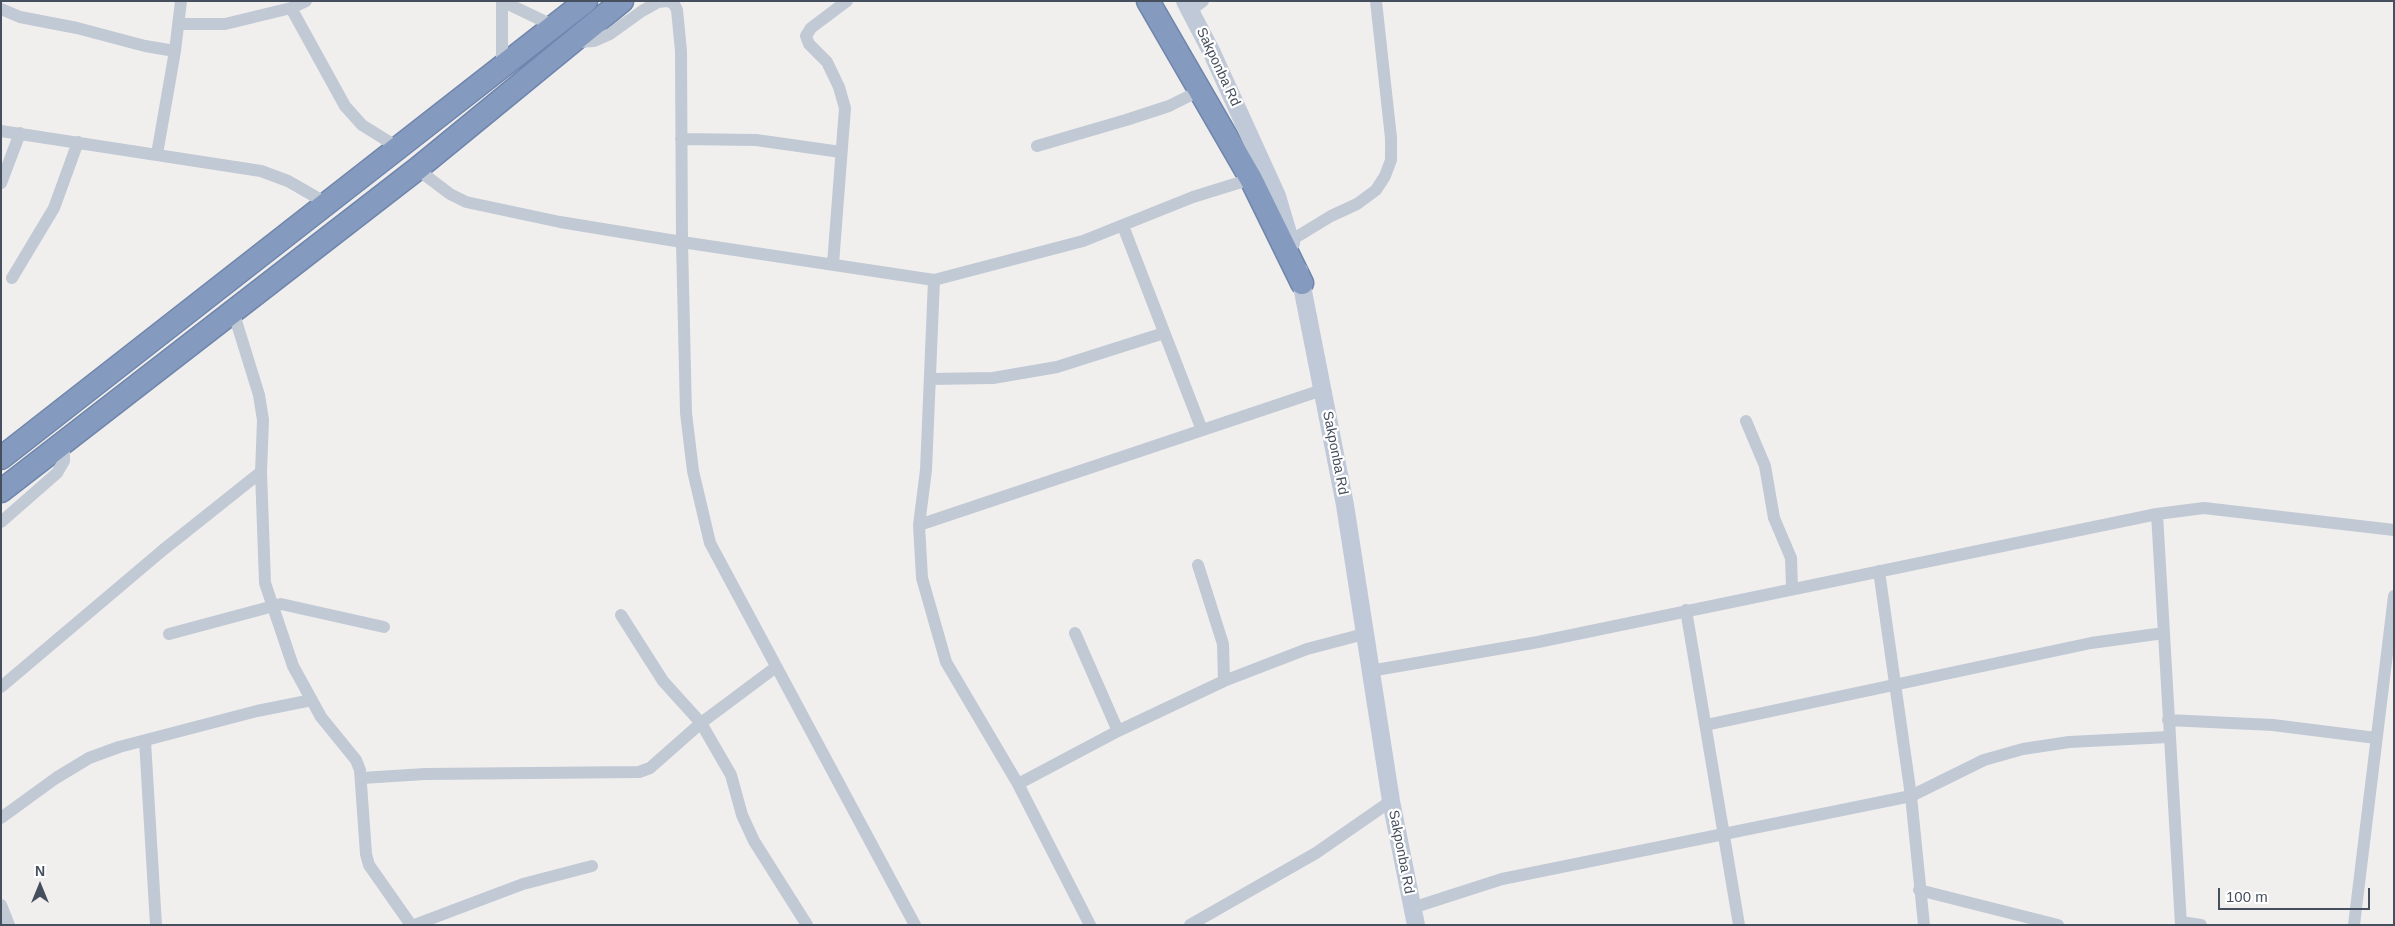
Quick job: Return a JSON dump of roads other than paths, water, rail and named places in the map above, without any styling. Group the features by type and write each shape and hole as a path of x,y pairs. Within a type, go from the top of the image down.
{"highway":[{"path":"1,491 417,169 562,34 586,1"},
{"path":"1,458 502,67 622,1"},
{"path":"1148,1 1251,179 1302,283"},
{"path":"169,328 184,349"}],"main road":[{"name":"Sakponba Rd","path":"1193,4 1277,196 1302,283 1345,505 1391,801 1414,916"}],"street":[{"path":"157,154 181,1"},
{"path":"178,24 225,24 290,8 306,1"},
{"path":"502,67 502,1 562,34 594,41 610,34 658,2 668,1 674,4 677,10 681,51 682,242 686,413 693,471 710,543 915,925"},
{"path":"832,264 845,108 839,87 827,62 809,44 806,36 811,28 847,1"},
{"path":"1290,241 1331,216 1357,204 1376,190 1385,176 1390,160 1391,138 1376,1"},
{"path":"290,8 345,106 362,125 400,148"},
{"path":"1,9 20,17 77,28 145,46 174,51"},
{"path":"1037,146 1169,106 1199,91"},
{"path":"1,131 261,171 288,181 328,204"},
{"path":"1,183 20,134"},
{"path":"681,139 756,140 841,152"},
{"path":"12,278 54,208 78,142"},
{"path":"417,169 450,194 466,202 560,222 934,280 1082,241 1193,197 1251,179"},
{"path":"1123,226 1202,430"},
{"path":"934,280 926,470 919,525 922,578 946,662 1018,784 1090,925"},
{"path":"234,311 263,420 261,472 265,583 293,666 326,724 356,760 362,778 366,854 369,865 412,925 523,884 592,866"},
{"path":"930,379 993,378 1056,367 1164,333"},
{"path":"919,525 1322,390"},
{"path":"1746,421 1766,466 1774,518 1791,558 1792,588"},
{"path":"1,522 57,473 64,461 64,442"},
{"path":"1,687 163,550 261,472"},
{"path":"1370,671 1538,642 2157,514 2204,508 2394,530"},
{"path":"2157,514 2168,737 2181,923 2201,925"},
{"path":"1198,565 1223,644 1224,681"},
{"path":"1879,571 1911,796 1924,925"},
{"path":"2354,925 2394,596"},
{"path":"169,634 272,605 292,605 384,627"},
{"path":"1686,610 1740,925"},
{"path":"621,615 663,681 702,723 731,775 742,815 754,841 807,925"},
{"path":"1075,633 1118,731"},
{"path":"1706,726 2091,643 2164,633"},
{"path":"1018,784 1118,731 1224,681 1307,649 1364,634"},
{"path":"362,778 425,774 639,772 650,768 702,723 776,667"},
{"path":"1,818 56,778 90,758 119,747 257,711 312,700"},
{"path":"2168,720 2273,725 2376,738"},
{"path":"1414,916 1502,879 1911,796 1984,760 2023,749 2069,742 2168,737"},
{"path":"145,741 156,925"},
{"path":"1195,923 1316,853 1391,801"},
{"path":"1920,890 2058,925"},
{"path":"1,905 9,925"}]}
